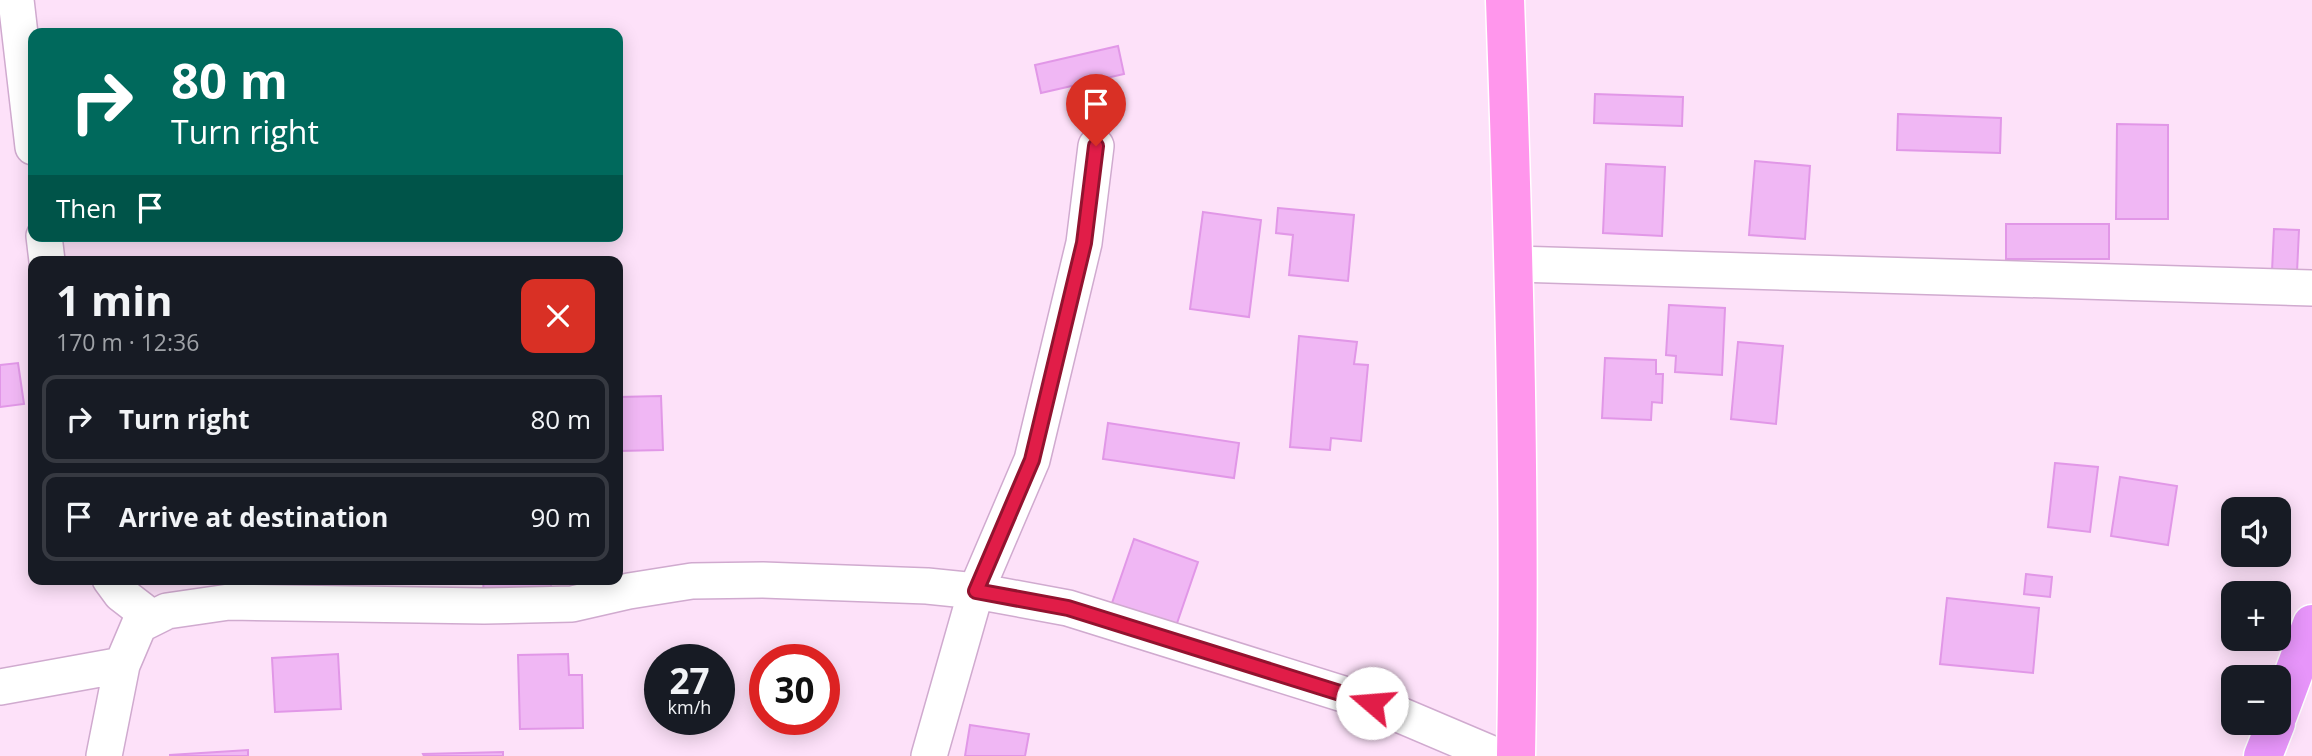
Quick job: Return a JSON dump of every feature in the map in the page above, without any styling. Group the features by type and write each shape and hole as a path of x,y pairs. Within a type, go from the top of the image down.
{"highway":[{"path":"2291,680 2312,624"},
{"path":"2263,756 2271,735"}],"main road":[{"path":"1505,0 1515,264 1520,564 1516,756"}],"street":[{"path":"16,0 28,104"},
{"path":"929,756 976,591 1032,460 1084,243 1096,146"},
{"path":"1515,264 2312,288"},
{"path":"104,756 122,665 139,625 167,611 229,602 484,606 572,604 629,590 692,581 776,581 976,591 1068,608 1372,703 1497,756"},
{"path":"114,585 121,594 152,618"},
{"path":"0,687 122,665"}],"building":[{"path":"1118,46 1124,74 1041,93 1035,65"},
{"path":"1595,94 1683,97 1682,126 1594,123"},
{"path":"1898,114 2001,118 2000,153 1897,150"},
{"path":"2117,124 2168,125 2168,219 2116,219"},
{"path":"1755,161 1810,166 1805,239 1749,235"},
{"path":"1606,164 1665,167 1662,236 1603,233"},
{"path":"1278,208 1354,215 1348,281 1289,275 1293,235 1276,233"},
{"path":"1203,212 1261,220 1249,317 1190,309"},
{"path":"2006,224 2109,224 2109,259 2006,259"},
{"path":"2274,229 2299,230 2297,272 2272,271"},
{"path":"1669,305 1725,308 1722,375 1675,372 1676,356 1666,355"},
{"path":"1299,336 1357,342 1354,364 1368,365 1361,441 1331,438 1330,450 1290,447"},
{"path":"1738,342 1783,346 1776,424 1731,419"},
{"path":"1605,358 1656,360 1656,374 1663,374 1662,403 1652,402 1651,420 1602,418"},
{"path":"18,363 24,404 0,407 0,365"},
{"path":"661,396 663,450 623,451 623,397"},
{"path":"1108,423 1239,443 1234,478 1103,459"},
{"path":"2055,463 2098,467 2090,532 2048,527"},
{"path":"2120,477 2177,486 2168,545 2111,536"},
{"path":"1134,539 1198,562 1175,629 1111,606"},
{"path":"2026,574 2052,577 2050,597 2024,594"},
{"path":"483,585 551,585 551,596 484,598"},
{"path":"1947,598 2039,608 2033,673 1940,664"},
{"path":"338,654 341,709 275,712 272,658"},
{"path":"568,654 569,675 582,675 583,728 520,729 518,655"},
{"path":"970,725 1029,734 1025,756 965,756"},
{"path":"248,750 248,756 170,756 170,755"},
{"path":"503,752 503,756 423,754"}],"route":[{"path":"1096,146 1084,243 1032,460 976,591 1068,608 1372,703"}]}
